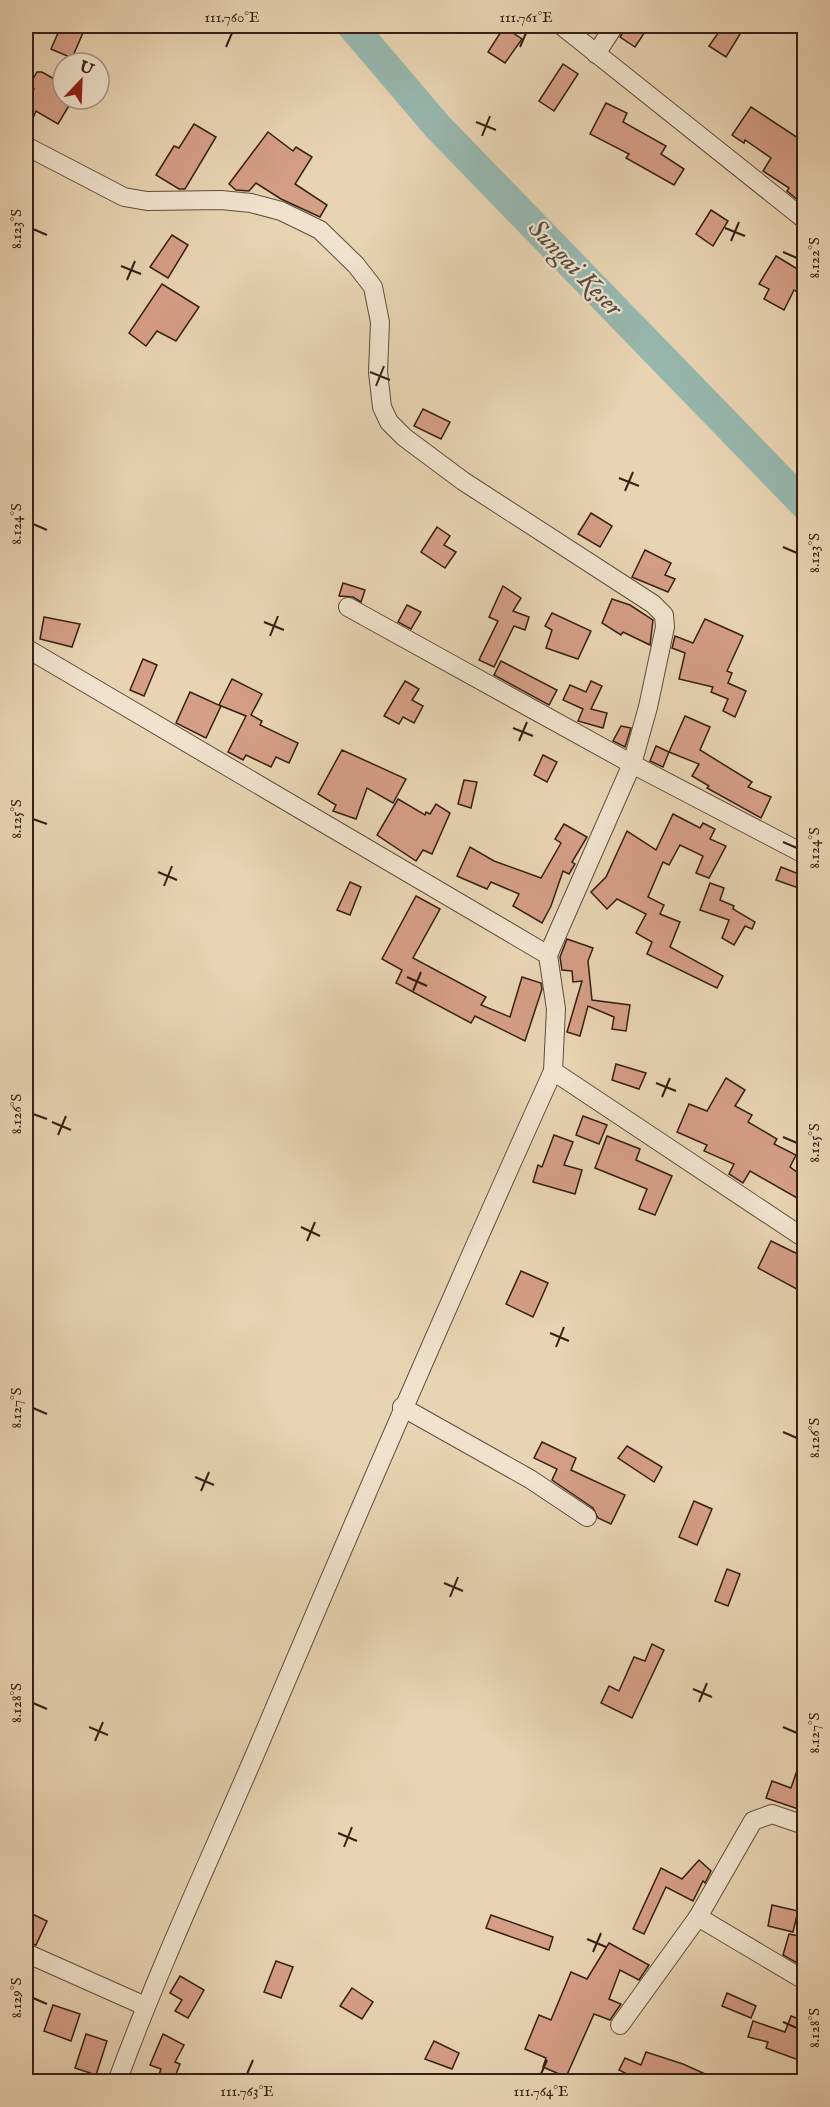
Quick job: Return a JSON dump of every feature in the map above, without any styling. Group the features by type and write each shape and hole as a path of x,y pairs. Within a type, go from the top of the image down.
{"street":[{"path":"562,26 804,219"},
{"path":"596,54 614,26"},
{"path":"26,146 124,197 147,201 221,200 251,203 282,211 320,230 356,265 373,287 380,322 378,372 382,407 389,422 404,437 463,481 653,604 664,615 665,627 648,707 632,764 548,955 556,1009 553,1071 402,1407 145,2007 117,2082"},
{"path":"348,607 632,764 804,854"},
{"path":"26,648 548,955"},
{"path":"553,1071 804,1238"},
{"path":"402,1407 502,1462 587,1517"},
{"path":"620,2025 698,1917 753,1821 772,1814 804,1825"},
{"path":"698,1917 804,1980"},
{"path":"26,1953 145,2007"}],"building":[{"path":"61,26 86,26 75,51 51,49"},
{"path":"627,26 649,26 635,47 620,37"},
{"path":"723,26 745,26 726,57 709,46"},
{"path":"504,27 522,39 505,63 488,52"},
{"path":"563,64 578,74 554,111 539,101"},
{"path":"37,72 51,77 51,111 66,111 58,124 36,111 26,135 26,103 34,89 29,86"},
{"path":"606,103 627,113 623,122 666,146 661,154 684,169 674,185 626,158 629,154 590,134"},
{"path":"751,107 804,142 804,194 799,201 787,191 789,188 763,171 771,158 745,140 744,143 732,135"},
{"path":"194,124 216,137 185,189 179,189 156,175 174,146 179,148"},
{"path":"268,132 293,151 296,147 312,157 295,184 327,205 320,217 281,199 256,183 249,191 236,190 229,184"},
{"path":"711,210 728,221 713,246 696,234"},
{"path":"172,235 188,245 168,278 150,267"},
{"path":"776,256 804,273 804,280 797,292 794,290 784,310 764,299 769,289 759,284"},
{"path":"162,284 199,307 176,341 157,331 146,346 129,333"},
{"path":"423,409 450,422 441,439 414,426"},
{"path":"591,513 612,526 600,547 578,534"},
{"path":"437,527 450,536 444,545 456,552 445,568 421,552"},
{"path":"645,550 671,563 665,575 675,579 668,592 632,577"},
{"path":"343,583 365,590 361,602 353,597 339,596"},
{"path":"503,586 521,598 513,611 529,617 525,630 514,626 494,667 479,660 498,621 489,617"},
{"path":"612,599 630,605 653,620 650,645 623,632 621,635 602,623"},
{"path":"407,605 421,612 411,629 398,622"},
{"path":"552,613 591,631 578,659 546,648 552,630 545,626"},
{"path":"44,617 80,624 72,647 40,639"},
{"path":"705,619 743,636 727,671 732,673 728,683 746,691 735,717 723,711 728,699 711,692 713,687 679,679 685,653 672,648 675,636 693,643"},
{"path":"143,659 157,665 144,696 130,690"},
{"path":"501,661 557,690 549,705 494,675"},
{"path":"232,679 262,694 251,715 262,721 260,725 298,743 289,763 276,757 271,767 246,755 243,760 228,752 246,716 219,705"},
{"path":"405,681 419,689 412,700 423,706 414,723 403,717 399,724 384,716"},
{"path":"591,681 602,686 591,709 607,713 603,728 578,721 583,709 563,700 570,685 586,692"},
{"path":"190,692 221,706 206,738 176,723"},
{"path":"685,716 710,727 700,750 752,782 748,787 771,797 761,818 707,788 709,786 692,776 699,764 669,752"},
{"path":"621,726 631,728 625,747 613,741"},
{"path":"656,746 669,752 663,767 650,761"},
{"path":"342,750 406,779 393,803 367,788 356,819 333,811 336,805 318,794"},
{"path":"543,755 557,762 547,782 534,775"},
{"path":"464,780 477,782 471,808 458,804"},
{"path":"398,799 425,815 426,812 430,814 436,804 450,813 432,854 423,850 416,861 377,835"},
{"path":"673,814 700,828 703,823 715,829 710,839 726,846 709,878 696,873 703,856 680,845 669,865 663,862 648,897 664,905 660,914 680,922 670,947 723,976 717,988 647,954 652,942 636,933 646,914 617,899 607,909 591,892 606,877 627,831 656,850"},
{"path":"564,824 587,837 572,862 575,864 569,874 563,871 551,906 542,923 513,906 519,894 491,882 487,889 457,876 470,847 494,861 541,878 561,843 555,839"},
{"path":"781,867 804,876 804,890 776,880"},
{"path":"350,882 361,887 350,915 337,910"},
{"path":"710,883 724,888 720,900 734,906 733,909 755,922 752,929 745,926 734,945 722,938 729,920 700,910"},
{"path":"416,896 440,909 413,958 486,997 481,1005 510,1017 522,977 541,983 542,989 525,1041 475,1016 471,1023 396,983 402,970 382,959"},
{"path":"567,939 593,948 588,961 592,1000 630,1005 626,1031 612,1029 614,1017 588,1006 580,1036 567,1032 582,981 573,982 572,971 562,970 560,957"},
{"path":"616,1064 646,1073 639,1089 612,1080"},
{"path":"726,1078 745,1090 735,1106 752,1115 748,1122 777,1139 774,1144 796,1155 790,1167 804,1177 804,1202 750,1171 743,1183 729,1174 734,1164 704,1151 707,1145 677,1132 689,1104 707,1111"},
{"path":"583,1116 607,1125 599,1144 576,1135"},
{"path":"554,1135 573,1142 564,1165 582,1170 575,1194 533,1182 538,1165 542,1167"},
{"path":"607,1136 640,1149 636,1160 672,1176 655,1215 639,1209 647,1189 595,1168"},
{"path":"771,1241 804,1257 804,1293 758,1268"},
{"path":"521,1271 548,1283 533,1317 506,1304"},
{"path":"542,1442 576,1458 571,1470 625,1495 611,1524 598,1518 593,1508 552,1480 557,1469 534,1458"},
{"path":"627,1446 662,1467 654,1482 618,1458"},
{"path":"694,1501 712,1509 697,1545 679,1537"},
{"path":"727,1569 740,1574 728,1606 715,1601"},
{"path":"652,1644 664,1650 632,1718 601,1703 609,1686 619,1691 634,1657 645,1661"},
{"path":"802,1756 804,1756 804,1811 766,1798 772,1781 791,1788"},
{"path":"699,1860 711,1871 693,1901 666,1887 644,1934 633,1929 661,1868 682,1879"},
{"path":"772,1905 798,1911 793,1932 768,1926"},
{"path":"26,1911 47,1921 36,1945 26,1942"},
{"path":"491,1915 553,1937 549,1950 486,1928"},
{"path":"789,1934 804,1937 804,1967 783,1955"},
{"path":"609,1943 649,1965 639,1980 620,1970 609,1999 621,2004 610,2020 594,2014 566,2077 543,2067 546,2058 525,2049 539,2015 551,2020 571,1972 587,1979"},
{"path":"276,1961 293,1967 281,1998 264,1992"},
{"path":"180,1976 204,1990 188,2018 175,2011 182,2000 170,1993"},
{"path":"352,1988 373,2002 362,2019 340,2006"},
{"path":"727,1993 756,2006 751,2018 722,2006"},
{"path":"53,2005 80,2014 71,2041 44,2031"},
{"path":"791,2016 804,2021 804,2062 766,2048 768,2042 748,2037 753,2021 785,2032"},
{"path":"86,2034 107,2041 96,2075 75,2068"},
{"path":"163,2034 184,2045 175,2062 180,2064 173,2082 156,2082 161,2069 150,2065"},
{"path":"434,2041 459,2053 452,2069 425,2059"},
{"path":"646,2052 683,2064 723,2082 642,2082 619,2070 625,2058 641,2065"}],"waterway":[{"name":"Sungai Keser","path":"352,26 438,127 804,504"}]}
